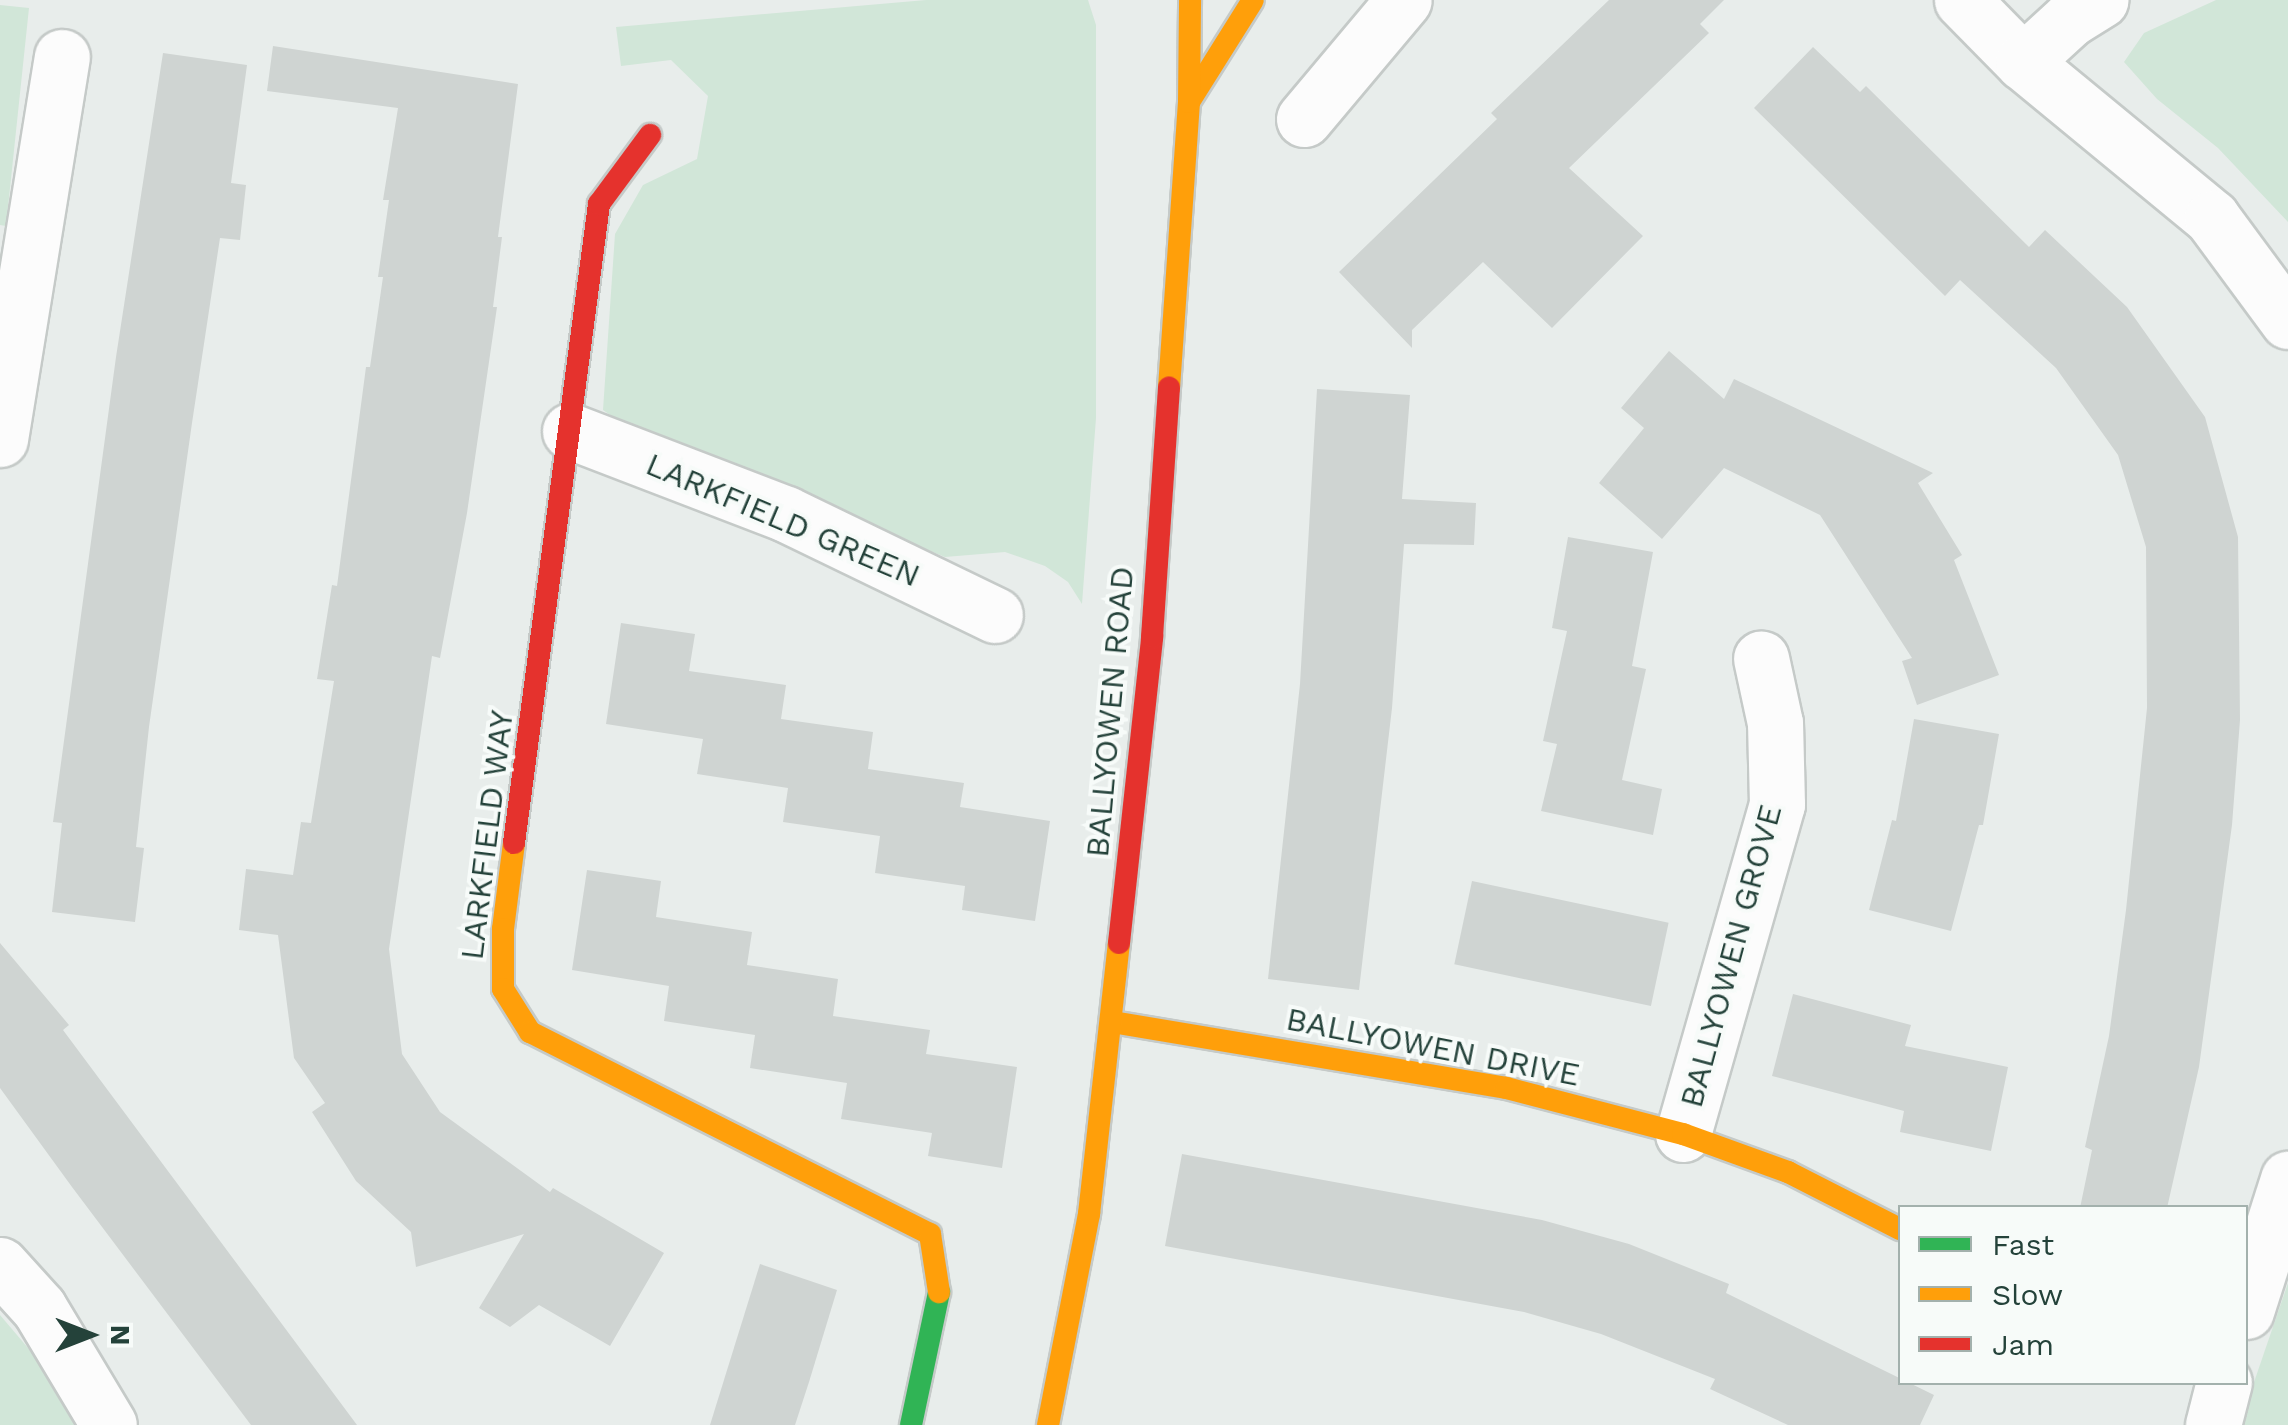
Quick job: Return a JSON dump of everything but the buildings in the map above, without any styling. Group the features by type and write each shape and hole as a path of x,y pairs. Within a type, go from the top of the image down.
{"street":[{"name":"BALLYOWEN ROAD","path":"1048,1425 1088,1214 1152,637 1189,102 1190,0"},
{"path":"1189,102 1253,0"},
{"path":"1304,119 1404,0"},
{"path":"1962,0 2022,62 2212,218 2288,320"},
{"path":"2022,62 2070,19 2101,0"},
{"path":"0,439 62,58"},
{"name":"LARKFIELD WAY","path":"650,136 599,204 503,929 503,989 530,1032 930,1234 940,1296 911,1425"},
{"name":"LARKFIELD GREEN","path":"570,431 786,514 994,615"},
{"name":"BALLYOWEN GROVE","path":"1683,1134 1777,804 1775,724 1761,658"},
{"name":"BALLYOWEN DRIVE","path":"1112,1022 1506,1088 1683,1134 1788,1172 1898,1229"},
{"path":"2248,1305 2288,1179"},
{"path":"0,1265 39,1308 110,1425"},
{"path":"2213,1425 2223,1385"}],"green space":[{"path":"926,0 1088,0 1096,25 1096,418 1082,604 1068,582 1045,566 1005,552 945,557 633,431 603,410 615,234 643,185 697,159 708,96 671,60 621,66 616,27"},
{"path":"2216,0 2288,0 2288,222 2218,148 2157,99 2124,62 2144,33"},
{"path":"0,5 29,8 6,226 0,225"},
{"path":"2288,1283 2288,1425 2240,1425 2240,1423"},
{"path":"0,1315 62,1388 79,1425 0,1425"}],"traffic: fast":[{"path":"911,1425 939,1292"}],"traffic: slow":[{"path":"1169,388 1189,102 1190,0"},
{"path":"1189,102 1253,0"},
{"path":"514,843 503,929 503,989 530,1032 930,1234 939,1292"},
{"path":"1048,1425 1089,1214 1119,943"},
{"path":"1112,1022 1506,1088 1683,1134 1788,1172 1898,1228"}],"traffic: jam":[{"path":"514,843 599,204 650,135"},
{"path":"1119,943 1152,637 1169,388"}]}
